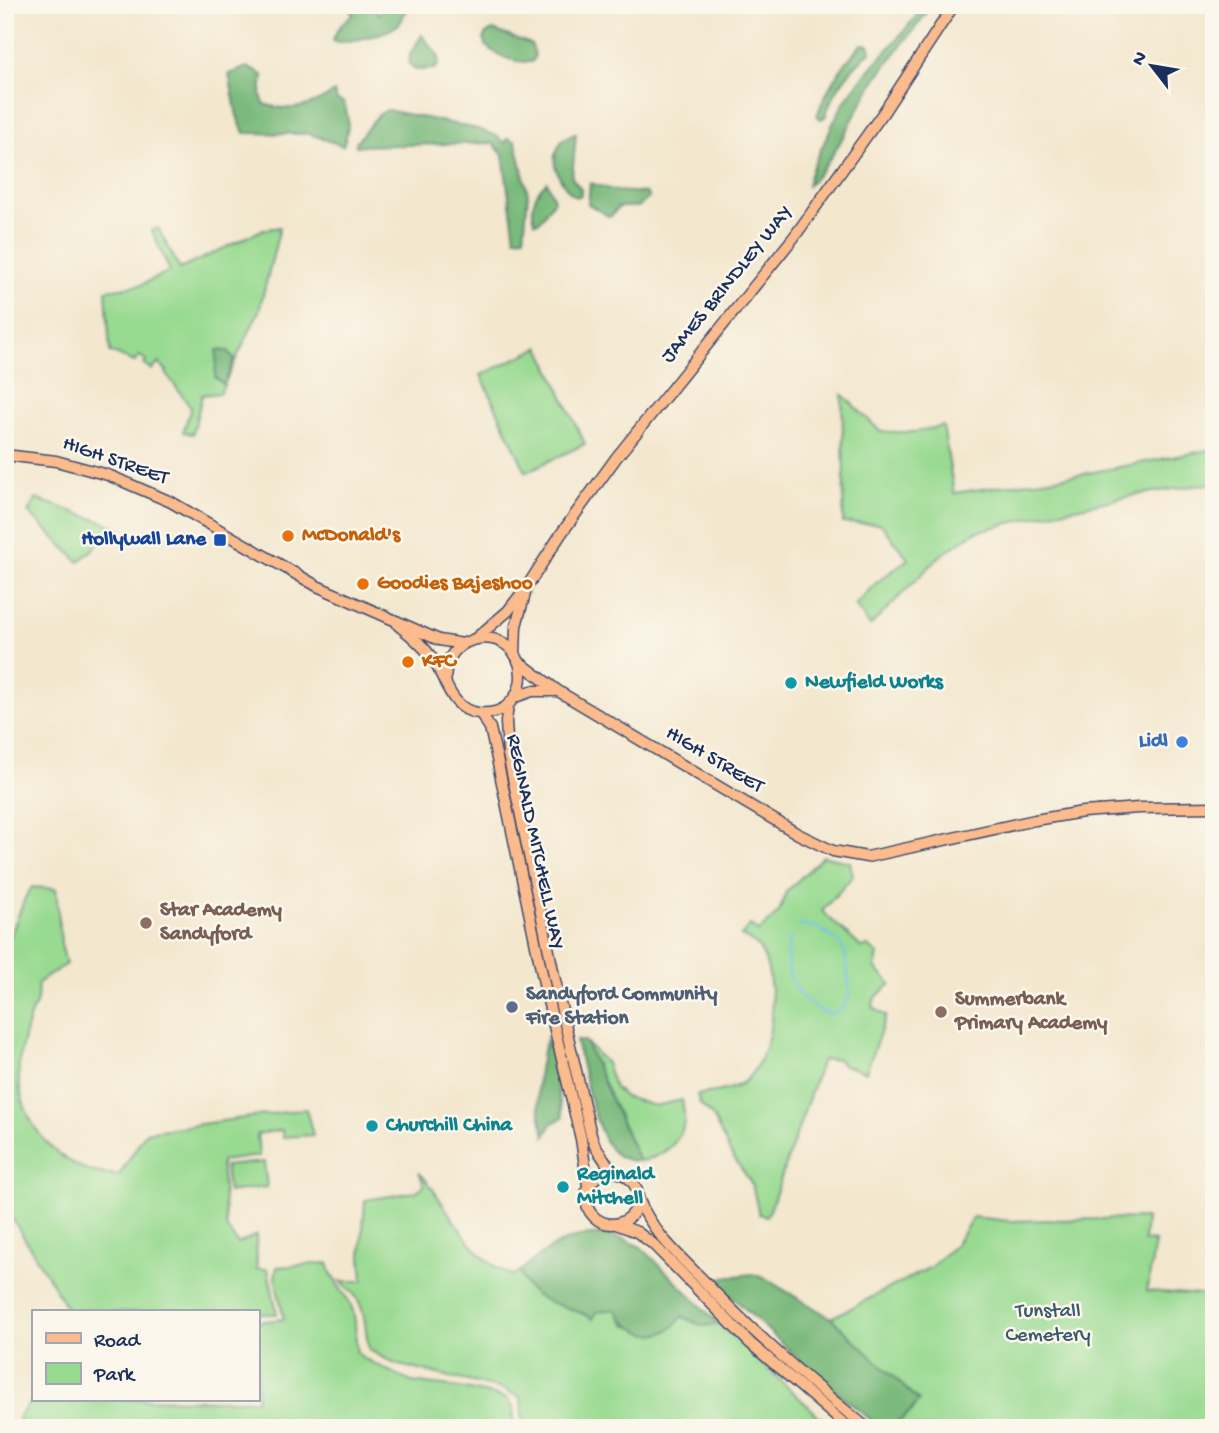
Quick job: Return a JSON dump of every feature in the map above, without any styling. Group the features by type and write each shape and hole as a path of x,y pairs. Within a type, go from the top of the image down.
{"main road":[{"name":"JAMES BRINDLEY WAY","path":"475,639 508,611 616,458 779,255 844,169 953,5"},
{"name":"HIGH STREET","path":"5,455 56,461 108,475 171,502 317,586 390,619"},
{"name":"JAMES BRINDLEY WAY","path":"516,658 516,626 528,585"},
{"path":"390,619 439,640 463,644"},
{"path":"390,619 418,640 433,660 455,701 465,709 481,714 497,711 532,691 558,691"},
{"path":"446,685 449,660 463,644 475,639 494,639 502,643 516,658 521,681 511,701"},
{"name":"HIGH STREET","path":"516,658 558,691 798,834 832,851 854,856 880,856 979,832 1083,812 1214,807"},
{"name":"REGINALD MITCHELL WAY","path":"511,701 506,722 508,754 556,985 591,1135 612,1171"},
{"name":"REGINALD MITCHELL WAY","path":"481,714 489,728 498,760 545,988 581,1139 588,1186"},
{"path":"849,1428 750,1343 653,1244 637,1232 616,1224 603,1223 591,1214 585,1200 588,1186 598,1175 612,1171 622,1173 630,1179 648,1220 664,1240 786,1361 867,1428"},
{"path":"616,1224 633,1213 638,1198"}],"green space":[{"path":"361,5 371,6 379,14 384,5 406,5 407,8 400,23 387,31 359,39 334,42 333,39 341,26 353,15 351,11"},
{"path":"924,5 932,5 883,69 837,148 808,185 814,165 845,101"},
{"path":"493,30 531,44 534,60 532,62 507,58 485,45 485,36"},
{"path":"422,35 439,57 435,69 416,70 409,64 410,54"},
{"path":"862,44 869,45 871,51 844,81 825,117 821,119 817,116 830,87"},
{"path":"247,67 263,75 261,95 264,104 273,107 300,107 334,92 337,100 344,103 348,120 343,146 310,134 244,133 237,116 229,74"},
{"path":"387,110 478,129 505,143 508,138 516,142 528,194 524,237 515,238 503,155 493,143 356,146 356,142 378,115"},
{"path":"576,133 572,178 581,189 581,195 576,197 560,179 555,166 555,155 563,139"},
{"path":"547,182 554,200 540,221 535,223 534,201"},
{"path":"590,183 616,191 646,193 649,198 638,207 619,207 610,217 588,204"},
{"path":"280,227 259,311 220,393 202,395 193,434 183,432 191,408 167,371 159,363 152,370 144,364 147,360 139,356 135,362 110,352 106,290 141,285 170,271 152,231 158,228 180,269 262,230"},
{"path":"540,347 585,444 526,472 481,375"},
{"path":"217,350 228,351 234,359 224,385 215,377"},
{"path":"842,394 881,432 915,432 943,426 954,493 1083,474 1214,449 1214,483 1141,494 975,532 940,556 870,626 855,605 875,584 908,559 881,524 843,523"},
{"path":"36,499 118,527 121,531 102,541 79,562 28,512"},
{"path":"823,856 850,862 853,876 822,911 862,948 868,946 878,954 875,968 891,984 875,998 873,1007 886,1016 866,1072 843,1065 837,1059 822,1060 766,1216 759,1214 752,1184 731,1154 713,1117 700,1104 697,1095 738,1086 748,1078 758,1063 766,1046 771,1024 771,987 761,952 755,944 741,936 750,925 758,932 779,912 786,892"},
{"path":"32,887 56,889 61,944 66,964 38,983 37,1002 25,1033 19,1066 25,1107 46,1142 62,1156 79,1167 99,1173 120,1174 146,1132 306,1109 313,1135 283,1137 282,1130 257,1134 259,1156 221,1161 226,1227 238,1244 256,1235 257,1269 268,1269 277,1314 259,1314 259,1310 68,1310 5,1206 5,933 9,939"},
{"path":"547,1038 563,1117 552,1124 545,1136 537,1087"},
{"path":"576,1041 585,1041 639,1161 619,1156 607,1143 590,1100"},
{"path":"585,1041 606,1063 614,1087 625,1097 655,1106 682,1100 682,1131 668,1149 639,1161"},
{"path":"264,1162 267,1187 228,1192 225,1166"},
{"path":"420,1174 481,1255 501,1271 513,1276 520,1271 524,1282 540,1297 593,1319 596,1312 615,1308 626,1325 679,1321 682,1316 704,1325 718,1323 832,1428 523,1428 521,1397 502,1389 395,1364 369,1350 363,1311 355,1296 340,1281 363,1281 361,1256 365,1200 415,1192 424,1186"},
{"name":"Tunstall Cemetery","path":"973,1217 1010,1221 1146,1218 1144,1241 1155,1242 1147,1291 1214,1296 1214,1428 888,1428 911,1412 918,1401 831,1318 931,1267 955,1245"},
{"path":"600,1234 624,1239 641,1247 718,1323 704,1325 682,1316 665,1332 647,1334 630,1325 615,1309 596,1312 593,1319 540,1298 524,1283 520,1271 548,1250 565,1241"},
{"path":"328,1263 334,1279 352,1308 357,1352 363,1358 411,1382 460,1388 506,1398 513,1407 514,1428 27,1428 18,1418 32,1400 259,1402 259,1322 284,1319 275,1278 277,1267"},
{"path":"752,1274 764,1278 831,1318 919,1401 898,1422 881,1428 818,1377 713,1279"}],"waterway":[{"path":"579,11 582,5"},
{"path":"790,937 787,963 794,985 809,1003 831,1015 843,1007 850,994 845,953 839,942 823,931 814,926 798,926"}],"place":[{"name":"McDonald's","path":"288,536"},
{"name":"Hollywall Lane","path":"220,540"},
{"name":"Goodies Bajeshoo","path":"363,584"},
{"name":"KFC","path":"408,662"},
{"name":"Newfield Works","path":"791,683"},
{"name":"Lidl","path":"1182,742"},
{"name":"Star Academy Sandyford","path":"146,923"},
{"name":"Sandyford Community Fire Station","path":"512,1007"},
{"name":"Summerbank Primary Academy","path":"941,1012"},
{"name":"Churchill China","path":"372,1126"},
{"name":"Reginald Mitchell","path":"563,1187"}]}
